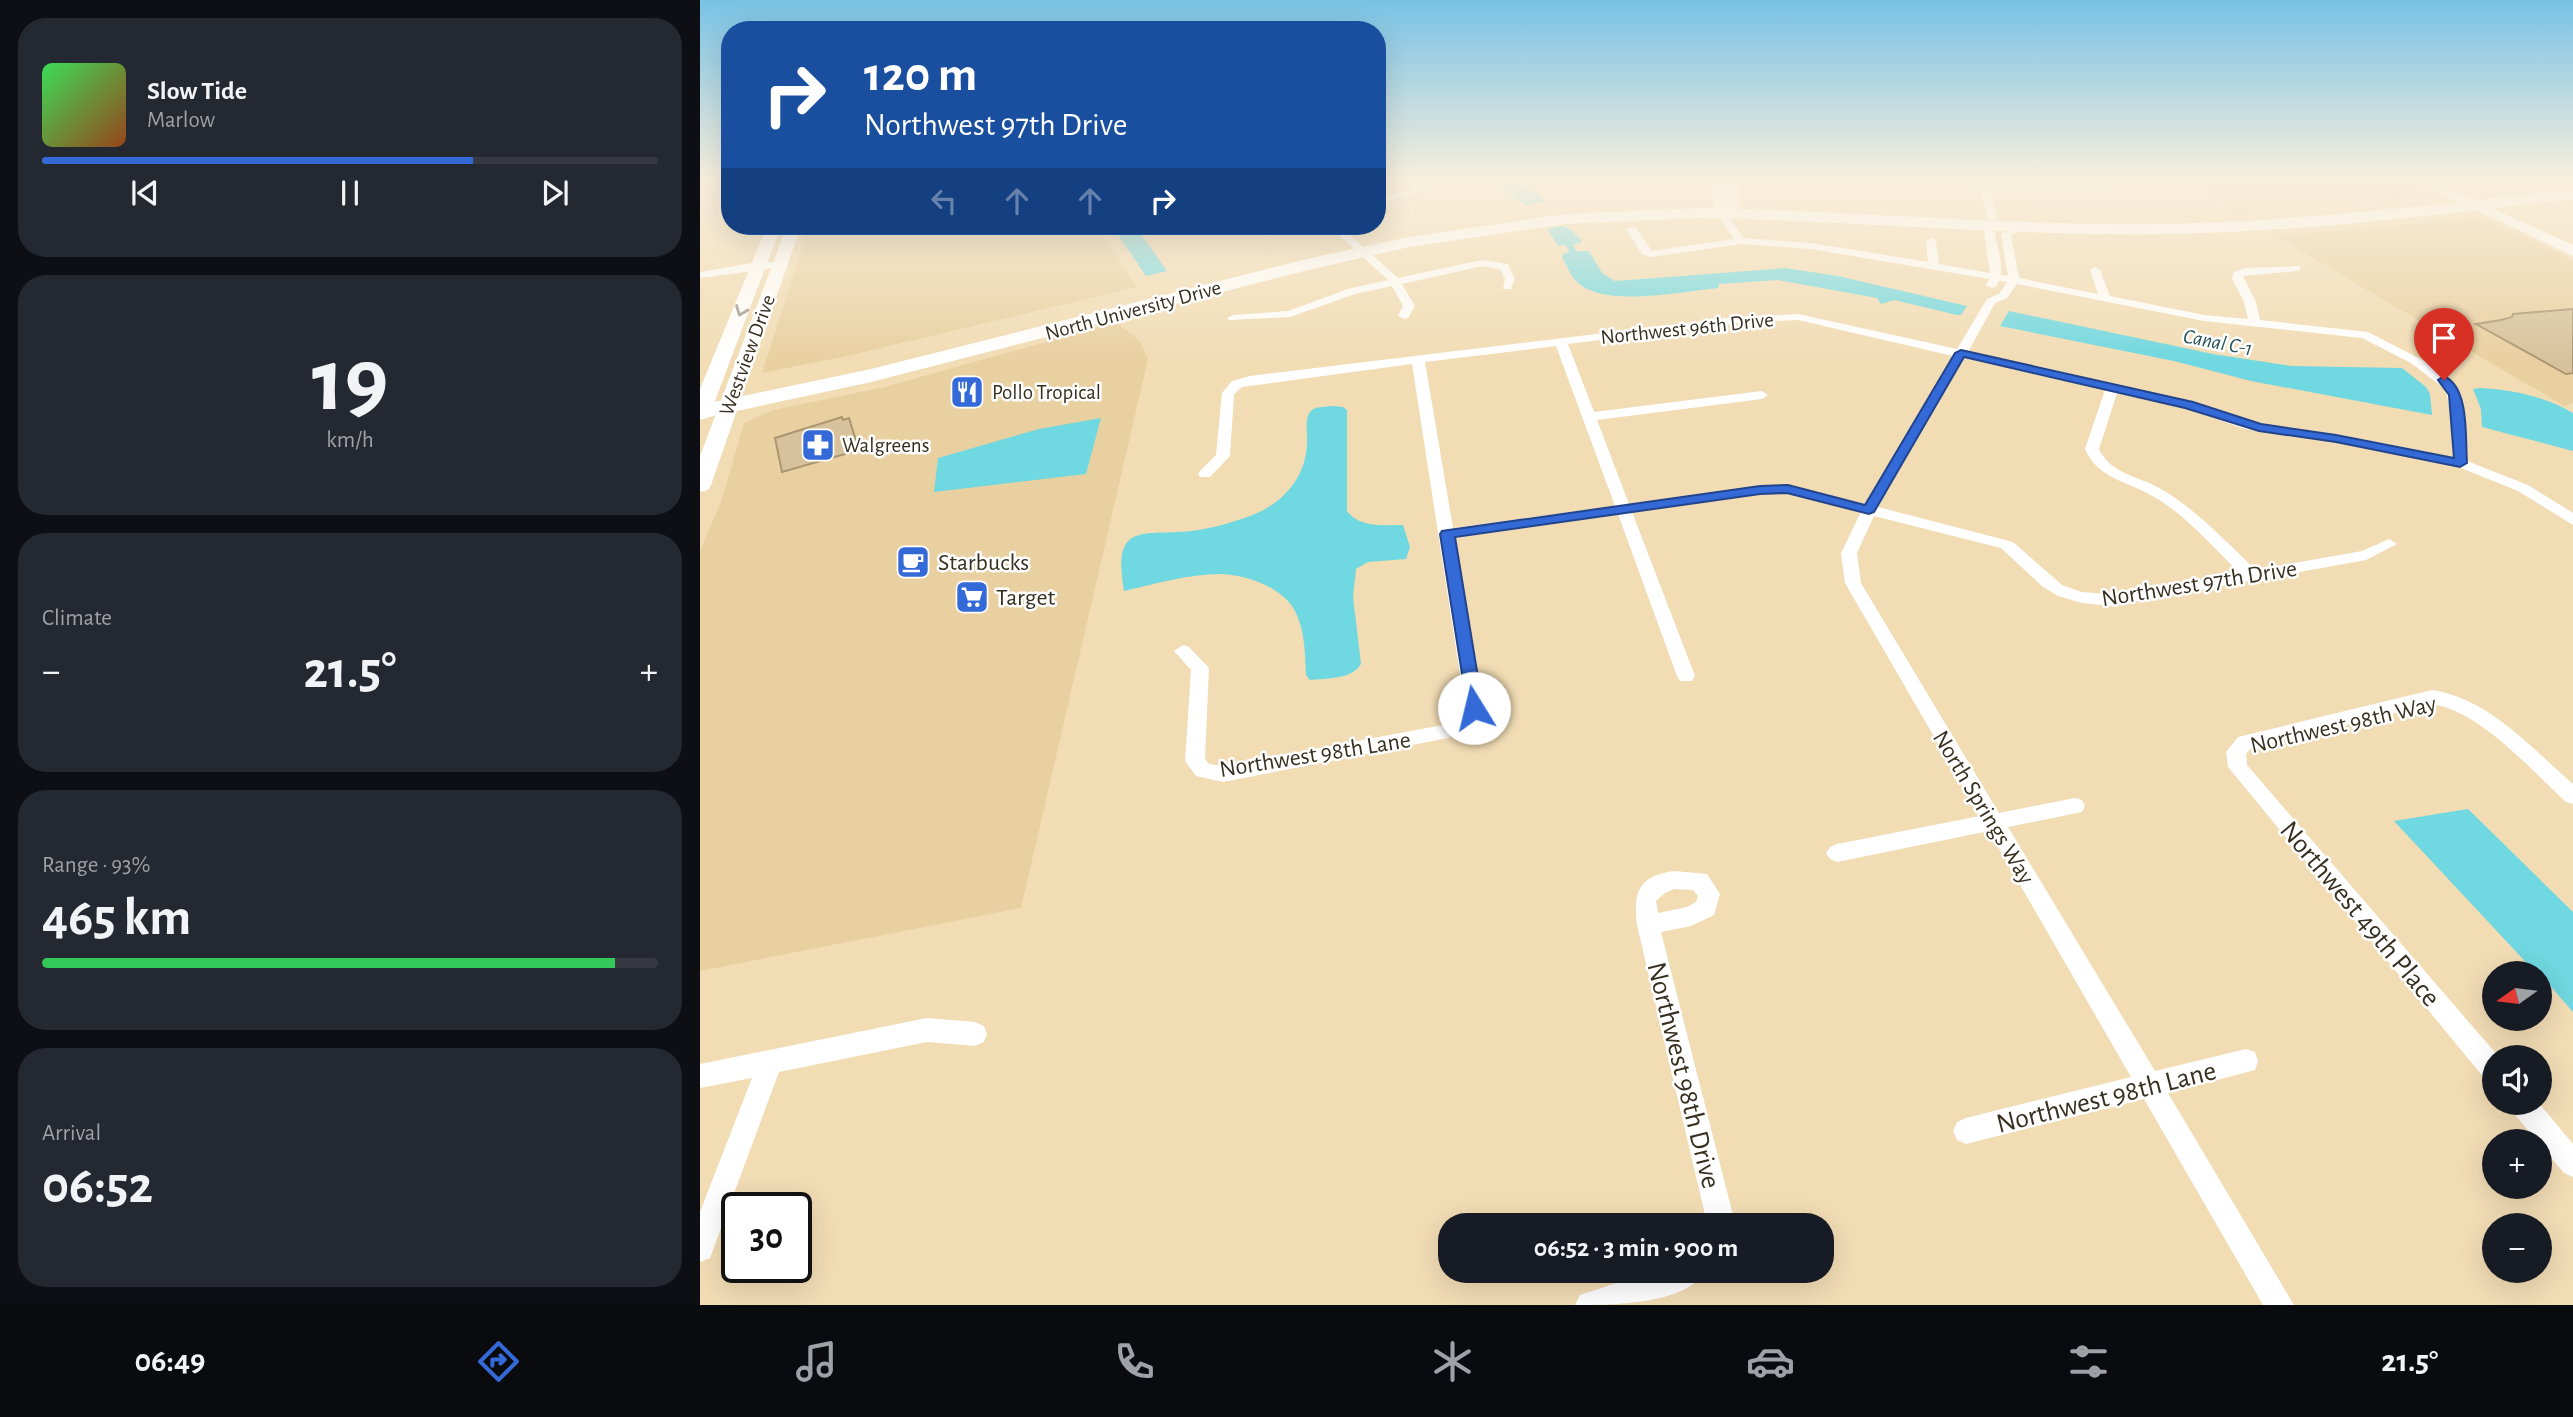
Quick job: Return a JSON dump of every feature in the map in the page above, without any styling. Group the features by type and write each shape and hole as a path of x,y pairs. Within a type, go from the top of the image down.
{"main road":[{"name":"North University Drive","path":"701,408 1111,307 1357,240"},
{"name":"North University Drive","path":"731,401 905,368 1087,322 1357,240"},
{"path":"1087,322 1088,318 1111,307"}],"street":[{"name":"Westview Drive","path":"701,408 768,240"},
{"name":"Westview Drive","path":"700,485 789,240"},
{"path":"1357,240 1395,280 1409,306 1404,316"},
{"path":"1638,240 1651,254 1676,252 1684,247 1741,242 1840,250 2014,280 2204,318 2364,335 2386,344 2444,380 2455,394 2460,463"},
{"name":"North Springs Way","path":"1991,301 1988,293 1997,277 1993,240"},
{"path":"2007,240 2014,280"},
{"path":"2551,240 2573,251"},
{"path":"1931,241 1934,268"},
{"path":"700,275 780,262"},
{"path":"1233,318 1290,314 1352,290 1462,266 1494,263 1504,266 1510,279 1507,287"},
{"path":"2255,325 2250,302 2237,279 2238,274 2245,271 2296,268"},
{"path":"2095,270 2105,298"},
{"name":"North Springs Way","path":"2014,280 2003,296 1991,301 1869,510 1849,553 1853,583 2279,1305"},
{"name":"Northwest 96th Drive","path":"1205,474 1223,456 1228,393 1237,384 1250,380 1736,320 1798,317 2188,405 2254,427 2336,438 2460,463 2523,488 2573,520"},
{"path":"1561,342 1686,676"},
{"path":"1418,360 1447,534"},
{"path":"2112,387 2092,449 2095,460 2105,469 2154,491 2175,505 2253,576"},
{"path":"1590,417 1762,396"},
{"name":"Northwest 97th Drive","path":"1447,534 1760,490 1788,489 2007,545 2023,555 2050,584 2069,594 2094,601 2119,600 2366,555 2389,544"},
{"name":"Northwest 98th Lane","path":"1183,651 1200,668 1195,761 1203,771 1223,774 1448,731 1466,720 1474,708 1447,534"},
{"name":"Northwest 98th Way","path":"2236,752 2245,742 2432,697 2452,700 2479,713 2573,796"},
{"name":"Northwest 49th Place","path":"2236,752 2238,766 2482,1056"},
{"path":"1837,853 2075,806"},
{"name":"Northwest 98th Drive","path":"1648,925 1719,1213"},
{"path":"700,1076 927,1030 975,1034"},
{"path":"700,1248 771,1061"},
{"name":"Northwest 98th Lane","path":"1966,1131 2246,1061"},
{"path":"2532,1115 2573,1164"},
{"path":"1590,1305 1662,1283"}],"shaded area":[{"path":"805,240 1107,240 1137,287 847,356 762,373"},
{"path":"2283,240 2530,240 2573,260 2573,403 2564,406"},
{"path":"1116,322 1139,340 1148,359 1021,908 700,971 700,552 722,499 744,423 773,410 885,387"}],"water":[{"path":"1121,240 1145,240 1167,271 1146,276"},
{"path":"1554,240 1581,240 1581,243 1573,244 1576,251 1589,251 1602,273 1615,281 1785,268 1838,276 1967,306 1961,315 1957,315 1894,300 1881,304 1877,298 1778,280 1719,284 1718,288 1644,296 1604,294 1588,289 1576,281 1562,258 1563,254 1569,252 1566,245 1558,246"},
{"path":"2009,311 2213,354 2291,366 2402,368 2426,387 2430,394 2432,415 2251,381 2174,361 2000,326"},
{"path":"2473,389 2528,395 2573,413 2573,451 2482,427 2481,409"},
{"path":"1333,406 1347,410 1347,511 1365,523 1403,525 1410,547 1406,559 1368,562 1356,569 1353,597 1361,664 1357,669 1338,677 1310,680 1306,675 1303,634 1295,611 1290,603 1273,589 1252,580 1208,574 1124,591 1121,569 1123,553 1127,543 1135,537 1216,526 1247,517 1277,501 1300,473 1307,448 1308,415 1317,408"},
{"path":"1101,418 1086,474 934,492 938,458 1039,429"},
{"path":"2468,809 2573,912 2573,1012 2552,988 2552,961 2525,961 2394,821"}],"building":[{"path":"2573,309 2573,373 2566,374 2476,324 2501,320 2512,317 2513,314"},
{"name":"Pollo Tropical","path":"972,381 980,398 961,403 953,386"},
{"name":"Walgreens","path":"842,417 843,420 849,418 859,450 782,472 775,438"}],"place":[{"name":"Pollo Tropical","path":"967,392"},
{"name":"Walgreens","path":"818,445"},
{"name":"Starbucks","path":"913,562"},
{"name":"Target","path":"972,597"}],"route":[{"path":"1474,708 1447,534 1760,490 1788,489 1869,510 1961,353 2188,405 2245,425 2336,438 2460,463 2455,394 2444,380"}],"water label":[{"name":"Canal C-1","path":"2218,342"}]}
